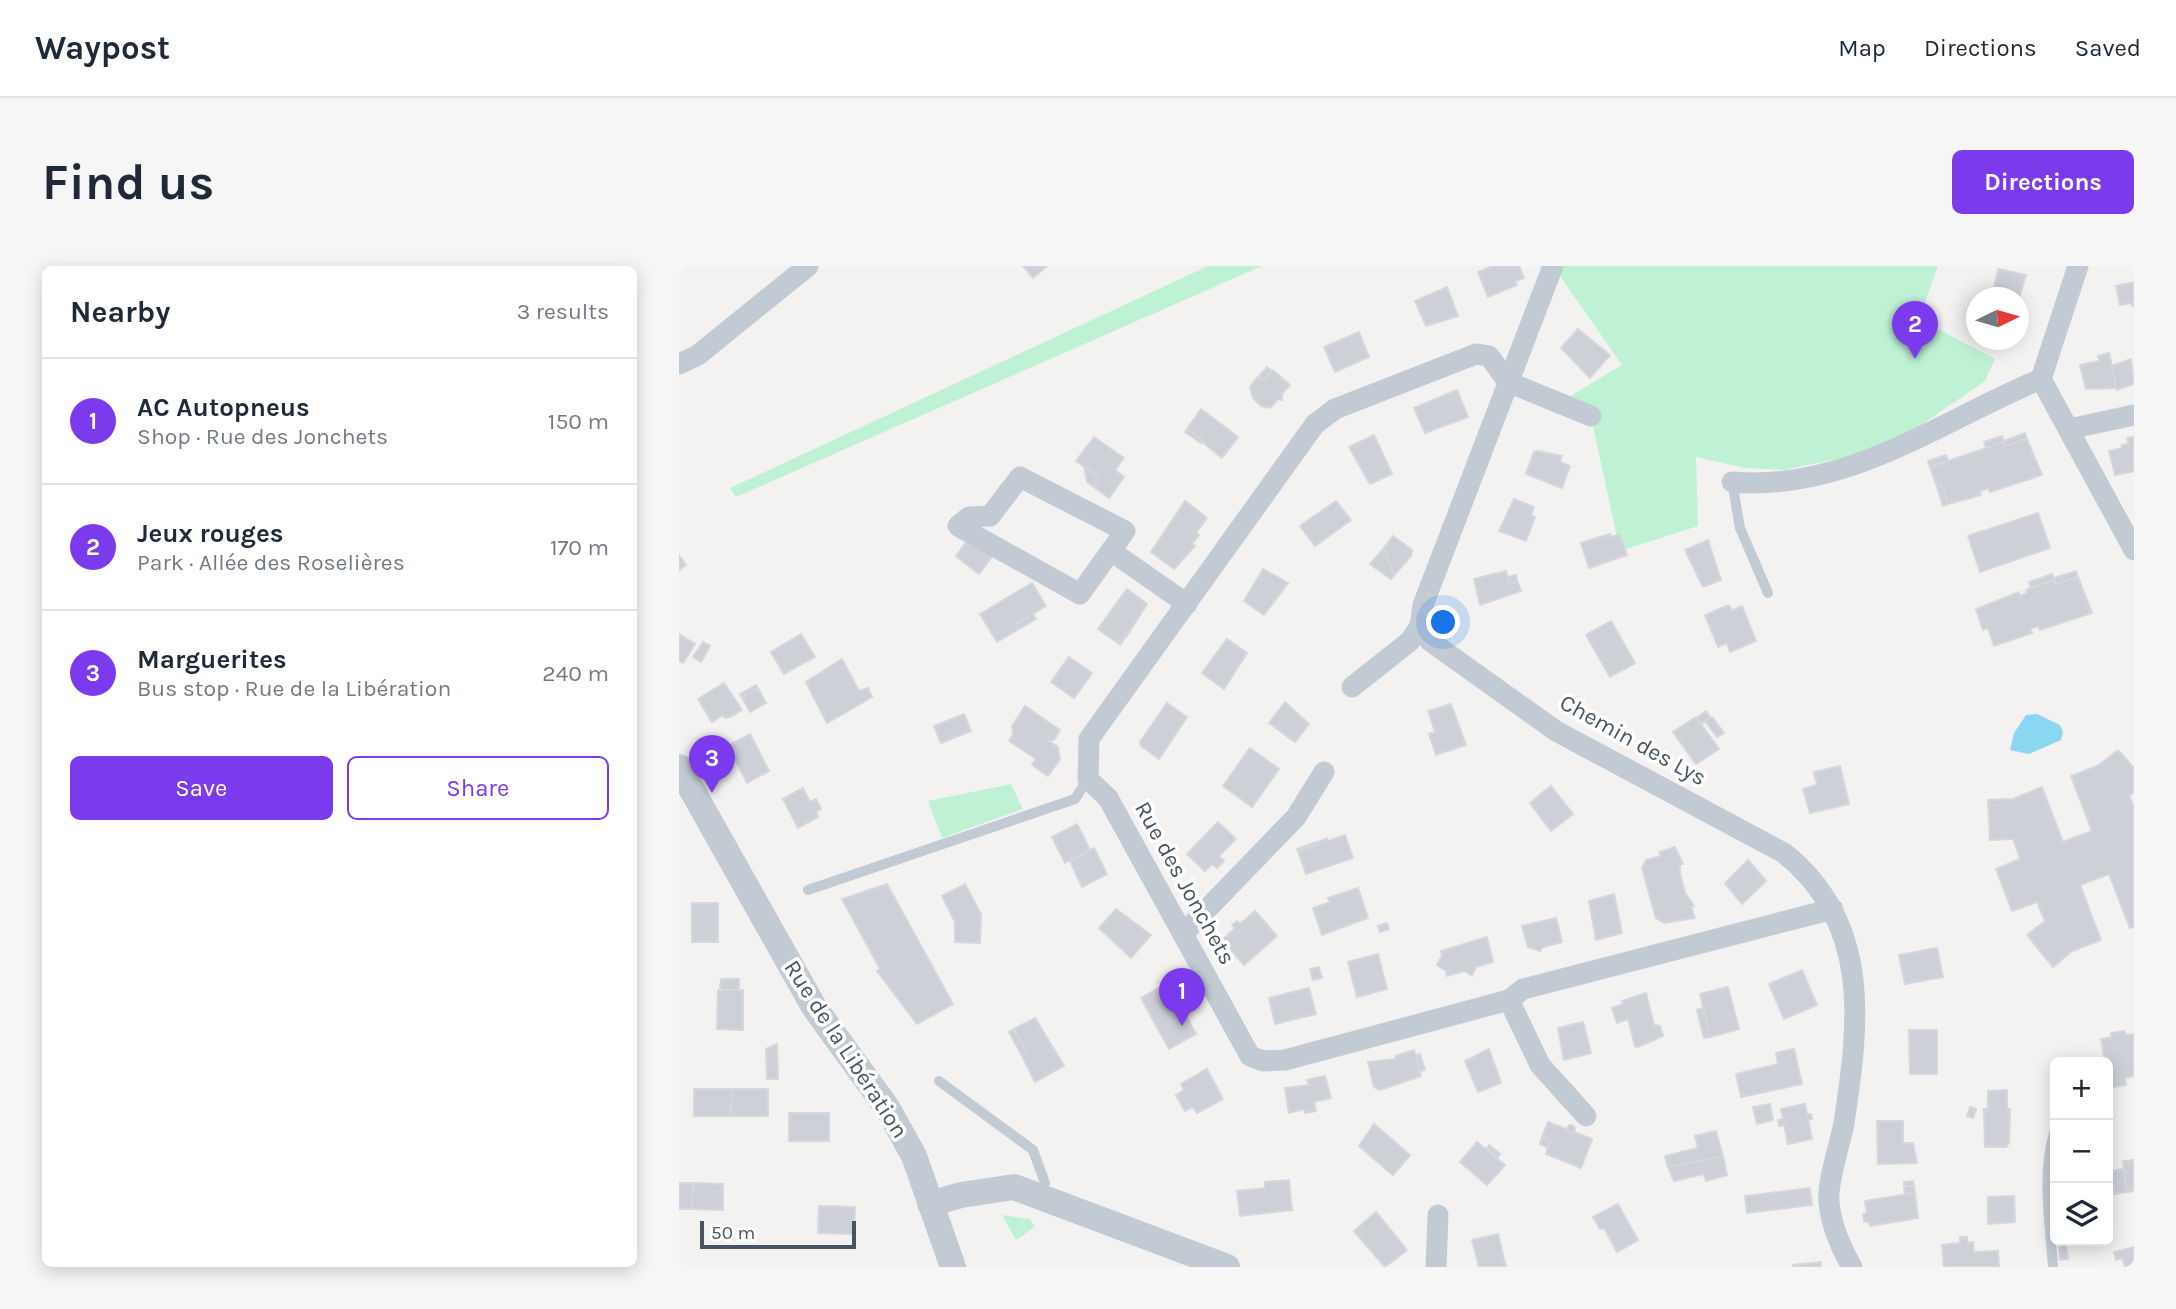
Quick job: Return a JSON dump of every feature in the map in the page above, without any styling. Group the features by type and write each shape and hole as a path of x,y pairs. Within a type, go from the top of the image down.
{"street":[{"path":"679,364 698,355 808,266"},
{"path":"1352,687 1410,641 1420,626 1423,605 1553,266"},
{"path":"2078,266 2045,359 2041,379 2134,550"},
{"path":"1088,779 1089,738 1315,424 1335,409 1476,354 1489,356 1509,382 1591,416"},
{"path":"1732,482 1756,484 1839,470 1901,447 2041,379"},
{"path":"2069,429 2134,415"},
{"path":"1020,477 1125,531 1111,551 1080,594 958,526 969,517 990,516 1020,477"},
{"path":"1111,551 1187,604"},
{"name":"Chemin des Lys","path":"1420,626 1430,640 1556,731 1784,853 1801,866 1833,909 1845,934 1854,977 1854,1016 1844,1122 1829,1200 1842,1250 1852,1267"},
{"name":"Rue de la Libération","path":"679,767 814,1007 888,1109 914,1156 953,1267"},
{"path":"1183,934 1296,817 1324,772"},
{"name":"Rue des Jonchets","path":"1088,779 1108,798 1250,1056 1263,1061 1299,1056 1509,1000 1523,989 1833,909"},
{"path":"1509,1000 1540,1065 1586,1116"},
{"path":"930,1204 961,1195 1014,1187 1227,1267"},
{"path":"1437,1267 1438,1215"}],"lane":[{"path":"1732,482 1740,528 1768,593"},
{"path":"808,890 1075,799 1088,779"},
{"path":"939,1081 1033,1150 1045,1182"},
{"path":"2050,1155 2048,1213 2053,1267"}],"green space":[{"path":"1208,266 1262,266 736,497 730,488"},
{"path":"1553,266 1938,266 1919,319 1966,344 1966,350 1978,350 1995,359 1985,381 1907,435 1848,457 1783,470 1745,468 1696,457 1698,526 1620,551 1591,417 1562,401 1622,365"},
{"path":"1011,784 1023,809 942,838 928,801"},
{"path":"1002,1215 1030,1219 1035,1227 1016,1240"}],"water":[{"path":"2037,714 2060,725 2063,732 2061,740 2029,754 2010,750 2014,733 2026,715"}],"building":[{"path":"1023,266 1047,266 1033,278"},
{"path":"1493,266 1519,266 1524,278 1515,281 1517,285 1488,297 1478,272"},
{"path":"1998,269 2026,275 2022,287 1994,287"},
{"path":"2134,282 2134,307 2131,303 2120,305 2116,286"},
{"path":"1447,287 1458,316 1426,326 1415,301"},
{"path":"1578,329 1610,355 1590,378 1561,348"},
{"path":"1359,332 1369,357 1335,372 1324,347"},
{"path":"2109,353 2117,388 2086,389 2080,365 2099,361 2098,356"},
{"path":"2131,359 2134,384 2117,390 2111,366"},
{"path":"1267,367 1272,371 1266,378 1257,378"},
{"path":"1273,370 1290,385 1282,394 1282,400 1278,399 1270,408 1261,406 1253,398 1250,387 1257,378 1266,378"},
{"path":"1457,390 1468,417 1425,433 1414,408"},
{"path":"1201,409 1238,437 1222,458 1187,429"},
{"path":"1187,429 1203,440 1201,443 1185,432"},
{"path":"2025,433 2027,439 2005,446 2004,441"},
{"path":"1374,435 1392,474 1370,484 1349,447"},
{"path":"2002,436 2004,442 1986,448 1984,442"},
{"path":"1094,437 1124,458 1115,470 1124,477 1109,498 1094,487 1100,478 1076,461"},
{"path":"2134,437 2134,471 2115,475 2109,451 2122,448 2122,445 2128,444 2127,438"},
{"path":"2027,439 2042,475 1990,492 1989,488 1980,491 1981,495 1948,504 1941,484 1937,486 1930,467 2004,442 2005,446"},
{"path":"1534,452 1562,456 1560,462 1570,466 1562,488 1526,474"},
{"path":"1946,455 1948,461 1930,467 1928,461"},
{"path":"1084,466 1100,478 1094,487 1087,482"},
{"path":"1941,484 1948,504 1943,506 1937,486"},
{"path":"1514,499 1534,507 1531,515 1535,517 1526,541 1499,531"},
{"path":"1185,501 1207,518 1196,533 1199,535 1192,544 1195,546 1174,569 1151,552"},
{"path":"1336,501 1351,520 1315,546 1300,526"},
{"path":"2038,513 2050,548 1980,572 1968,536"},
{"path":"972,534 996,551 979,574 956,556"},
{"path":"1610,534 1611,537 1620,534 1627,555 1589,568 1581,543"},
{"path":"1393,536 1412,550 1411,556 1394,575 1384,548"},
{"path":"1708,540 1721,580 1703,587 1685,550"},
{"path":"1384,548 1394,575 1391,579 1370,564"},
{"path":"679,555 686,565 680,570 679,569"},
{"path":"1263,569 1288,583 1264,615 1244,601"},
{"path":"1506,571 1510,584 1517,581 1521,591 1480,605 1474,579"},
{"path":"2076,571 2078,577 2056,584 2054,578"},
{"path":"2052,574 2054,580 2031,588 2029,582"},
{"path":"1516,575 1517,581 1510,584 1508,577"},
{"path":"2078,577 2092,613 2040,630 2039,626 2030,629 2032,633 1994,646 1988,628 1983,630 1976,609 2019,592 2020,596 2027,593 2026,590 2054,580 2056,584"},
{"path":"1032,583 1046,606 1016,624 1019,629 997,642 980,614"},
{"path":"1127,589 1147,604 1130,631 1128,630 1118,643 1098,629"},
{"path":"1729,605 1732,611 1742,606 1756,641 1730,652 1727,643 1718,647 1705,615"},
{"path":"1033,614 1036,619 1019,629 1016,624"},
{"path":"1611,621 1635,663 1610,677 1586,635"},
{"path":"1128,630 1130,631 1120,645 1118,643"},
{"path":"679,634 695,644 683,663 679,661"},
{"path":"801,634 815,657 784,674 771,652"},
{"path":"1227,639 1247,653 1224,689 1202,673"},
{"path":"703,642 710,646 701,662 693,657"},
{"path":"1069,657 1092,673 1074,698 1051,682"},
{"path":"842,659 859,691 868,688 872,697 827,723 806,682"},
{"path":"724,683 742,710 725,718 723,715 712,722 698,699"},
{"path":"756,685 758,688 742,697 740,694"},
{"path":"758,688 766,703 750,712 740,694 742,697"},
{"path":"1285,702 1309,724 1295,742 1269,723"},
{"path":"1167,703 1187,717 1159,759 1141,746 1140,742"},
{"path":"1451,704 1466,745 1436,755 1429,734 1435,732 1428,711"},
{"path":"1025,706 1060,730 1054,740 1049,741 1058,747 1060,759 1048,776 1032,765 1036,759 1009,741 1013,734 1012,726"},
{"path":"1706,711 1710,718 1702,724 1697,718"},
{"path":"964,714 971,731 941,743 934,726"},
{"path":"1696,717 1719,749 1696,764 1673,732"},
{"path":"1712,717 1724,733 1717,737 1705,721"},
{"path":"750,734 769,771 747,783 728,746"},
{"path":"1250,748 1279,769 1252,807 1223,786"},
{"path":"2118,750 2134,768 2134,792 2129,796 2134,807 2134,927 2130,928 2109,874 2080,885 2101,940 2072,951 2053,967 2027,935 2045,921 2037,902 2012,911 1996,869 2020,859 2013,839 1990,840 1988,800 2013,799 2042,787 2063,842 2092,831 2071,776 2099,765"},
{"path":"1840,766 1849,804 1810,813 1803,789 1817,785 1814,772"},
{"path":"1551,786 1573,814 1551,831 1530,803"},
{"path":"803,788 810,802 816,799 821,809 816,812 818,817 798,828 783,799"},
{"path":"1218,822 1236,839 1219,856 1224,861 1217,868 1212,864 1205,871 1187,854"},
{"path":"1077,824 1090,850 1065,863 1052,837"},
{"path":"1345,835 1353,858 1306,874 1298,851 1327,838 1328,841"},
{"path":"1316,842 1317,845 1298,851 1297,849"},
{"path":"1675,847 1683,864 1680,864 1680,873 1685,893 1694,906 1691,907 1695,918 1664,923 1656,918 1642,868 1646,860 1661,856 1659,852"},
{"path":"1094,848 1107,874 1082,887 1070,861"},
{"path":"1748,860 1766,881 1742,904 1725,883"},
{"path":"887,884 953,1004 917,1024 877,971 880,969 842,899"},
{"path":"965,884 981,914 980,943 955,942 955,922 942,896"},
{"path":"1358,888 1368,918 1322,935 1313,908 1330,902 1328,898"},
{"path":"1614,894 1622,933 1596,940 1589,901"},
{"path":"692,903 718,903 718,942 692,942"},
{"path":"1116,909 1151,935 1131,958 1099,928"},
{"path":"1255,911 1277,936 1244,965 1222,940 1235,928 1232,925 1237,921 1240,924"},
{"path":"1556,918 1562,942 1543,947 1540,951 1528,947 1522,926"},
{"path":"1387,923 1389,929 1380,932 1378,926"},
{"path":"1487,937 1493,962 1476,967 1472,976 1465,971 1447,976 1446,971 1437,965 1442,956 1441,951"},
{"path":"1937,948 1943,977 1905,984 1899,955"},
{"path":"1378,954 1387,989 1357,997 1348,962"},
{"path":"1319,967 1322,978 1313,980 1310,969"},
{"path":"1802,970 1817,1005 1784,1019 1769,984"},
{"path":"721,979 739,979 739,990 720,990"},
{"path":"1168,983 1196,1034 1169,1049 1141,998"},
{"path":"1728,987 1739,1029 1710,1037 1700,994"},
{"path":"1309,988 1316,1014 1275,1024 1269,998"},
{"path":"718,990 743,990 743,1030 717,1029"},
{"path":"1646,993 1654,1025 1660,1026 1663,1036 1638,1047 1635,1046 1628,1019 1617,1023 1612,1008 1623,1004 1622,1001"},
{"path":"1703,1008 1710,1037 1704,1038 1697,1010"},
{"path":"1035,1018 1064,1066 1035,1082 1022,1056 1027,1053 1014,1029"},
{"path":"1583,1022 1591,1053 1564,1060 1558,1028"},
{"path":"1014,1029 1027,1053 1022,1056 1009,1032"},
{"path":"1909,1030 1937,1030 1937,1074 1910,1074"},
{"path":"2124,1031 2126,1035 2134,1034 2134,1076 2125,1078 2126,1085 2113,1087 2113,1057 2104,1057 2101,1039 2112,1037 2111,1033"},
{"path":"777,1044 778,1079 767,1079 766,1049"},
{"path":"1489,1049 1501,1083 1478,1092 1465,1061"},
{"path":"1794,1049 1802,1084 1741,1097 1736,1074 1778,1064 1776,1053"},
{"path":"1414,1050 1421,1076 1380,1090 1374,1087 1368,1062 1396,1059 1395,1056"},
{"path":"1420,1054 1425,1070 1420,1071 1416,1055"},
{"path":"1207,1069 1223,1099 1197,1113 1193,1107 1185,1111 1176,1095 1184,1090 1181,1084"},
{"path":"1325,1076 1331,1098 1314,1102 1316,1111 1305,1113 1304,1109 1289,1113 1285,1088 1309,1085 1307,1080"},
{"path":"694,1089 732,1089 731,1116 694,1116"},
{"path":"732,1089 768,1089 768,1116 731,1116"},
{"path":"2007,1090 2007,1109 2010,1109 2009,1143 2006,1147 1985,1147 1984,1109 1988,1109 1988,1091"},
{"path":"1770,1104 1773,1120 1757,1124 1753,1107"},
{"path":"1805,1104 1807,1114 1811,1114 1812,1119 1808,1120 1812,1139 1788,1144 1784,1125 1779,1126 1778,1120 1783,1119 1781,1109"},
{"path":"1970,1107 1976,1109 1973,1118 1967,1116"},
{"path":"789,1113 829,1113 829,1141 789,1141"},
{"path":"1877,1121 1903,1121 1903,1143 1913,1143 1917,1163 1878,1164"},
{"path":"1548,1122 1592,1139 1581,1168 1546,1154 1551,1140 1542,1137"},
{"path":"1374,1124 1410,1155 1393,1175 1359,1146"},
{"path":"1571,1125 1575,1129 1571,1133 1567,1129"},
{"path":"1716,1131 1723,1156 1668,1167 1665,1156 1698,1148 1695,1136"},
{"path":"1542,1137 1551,1140 1548,1148 1540,1144"},
{"path":"1477,1142 1505,1165 1487,1185 1460,1162"},
{"path":"1489,1145 1500,1154 1498,1157 1487,1148"},
{"path":"1723,1156 1727,1175 1706,1181 1704,1174 1674,1181 1668,1167"},
{"path":"2134,1160 2134,1191 2127,1192 2123,1161"},
{"path":"2124,1169 2127,1192 2114,1194 2113,1171"},
{"path":"1289,1180 1292,1210 1240,1216 1237,1191 1265,1188 1265,1182"},
{"path":"1913,1181 1914,1186 1904,1186 1904,1182"},
{"path":"679,1183 693,1183 692,1209 679,1209"},
{"path":"693,1183 723,1184 723,1210 692,1209"},
{"path":"1904,1186 1914,1186 1915,1193 1905,1194"},
{"path":"1810,1188 1812,1205 1747,1213 1745,1196"},
{"path":"1915,1193 1918,1218 1870,1226 1869,1222 1864,1222 1863,1214 1867,1213 1865,1201"},
{"path":"2014,1196 2015,1222 1988,1224 1988,1197"},
{"path":"1618,1204 1638,1240 1617,1252 1604,1228 1600,1229 1593,1217"},
{"path":"819,1206 855,1207 854,1234 818,1233"},
{"path":"1376,1212 1407,1250 1385,1267 1354,1231"},
{"path":"1498,1234 1506,1267 1479,1267 1472,1240"},
{"path":"1960,1237 1967,1237 1968,1243 1973,1242 1974,1252 1998,1251 1999,1267 1944,1267 1942,1245 1960,1243"},
{"path":"2059,1246 2066,1246 2068,1259 2060,1260"},
{"path":"2134,1247 2134,1267 2125,1267 2122,1258 2116,1260 2114,1252"},
{"path":"1821,1262 1821,1267 1793,1267 1793,1265"}],"place":[{"name":"Jeux rouges","path":"1915,359"},
{"name":"Marguerites","path":"712,793"},
{"name":"AC Autopneus","path":"1182,1026"}]}
